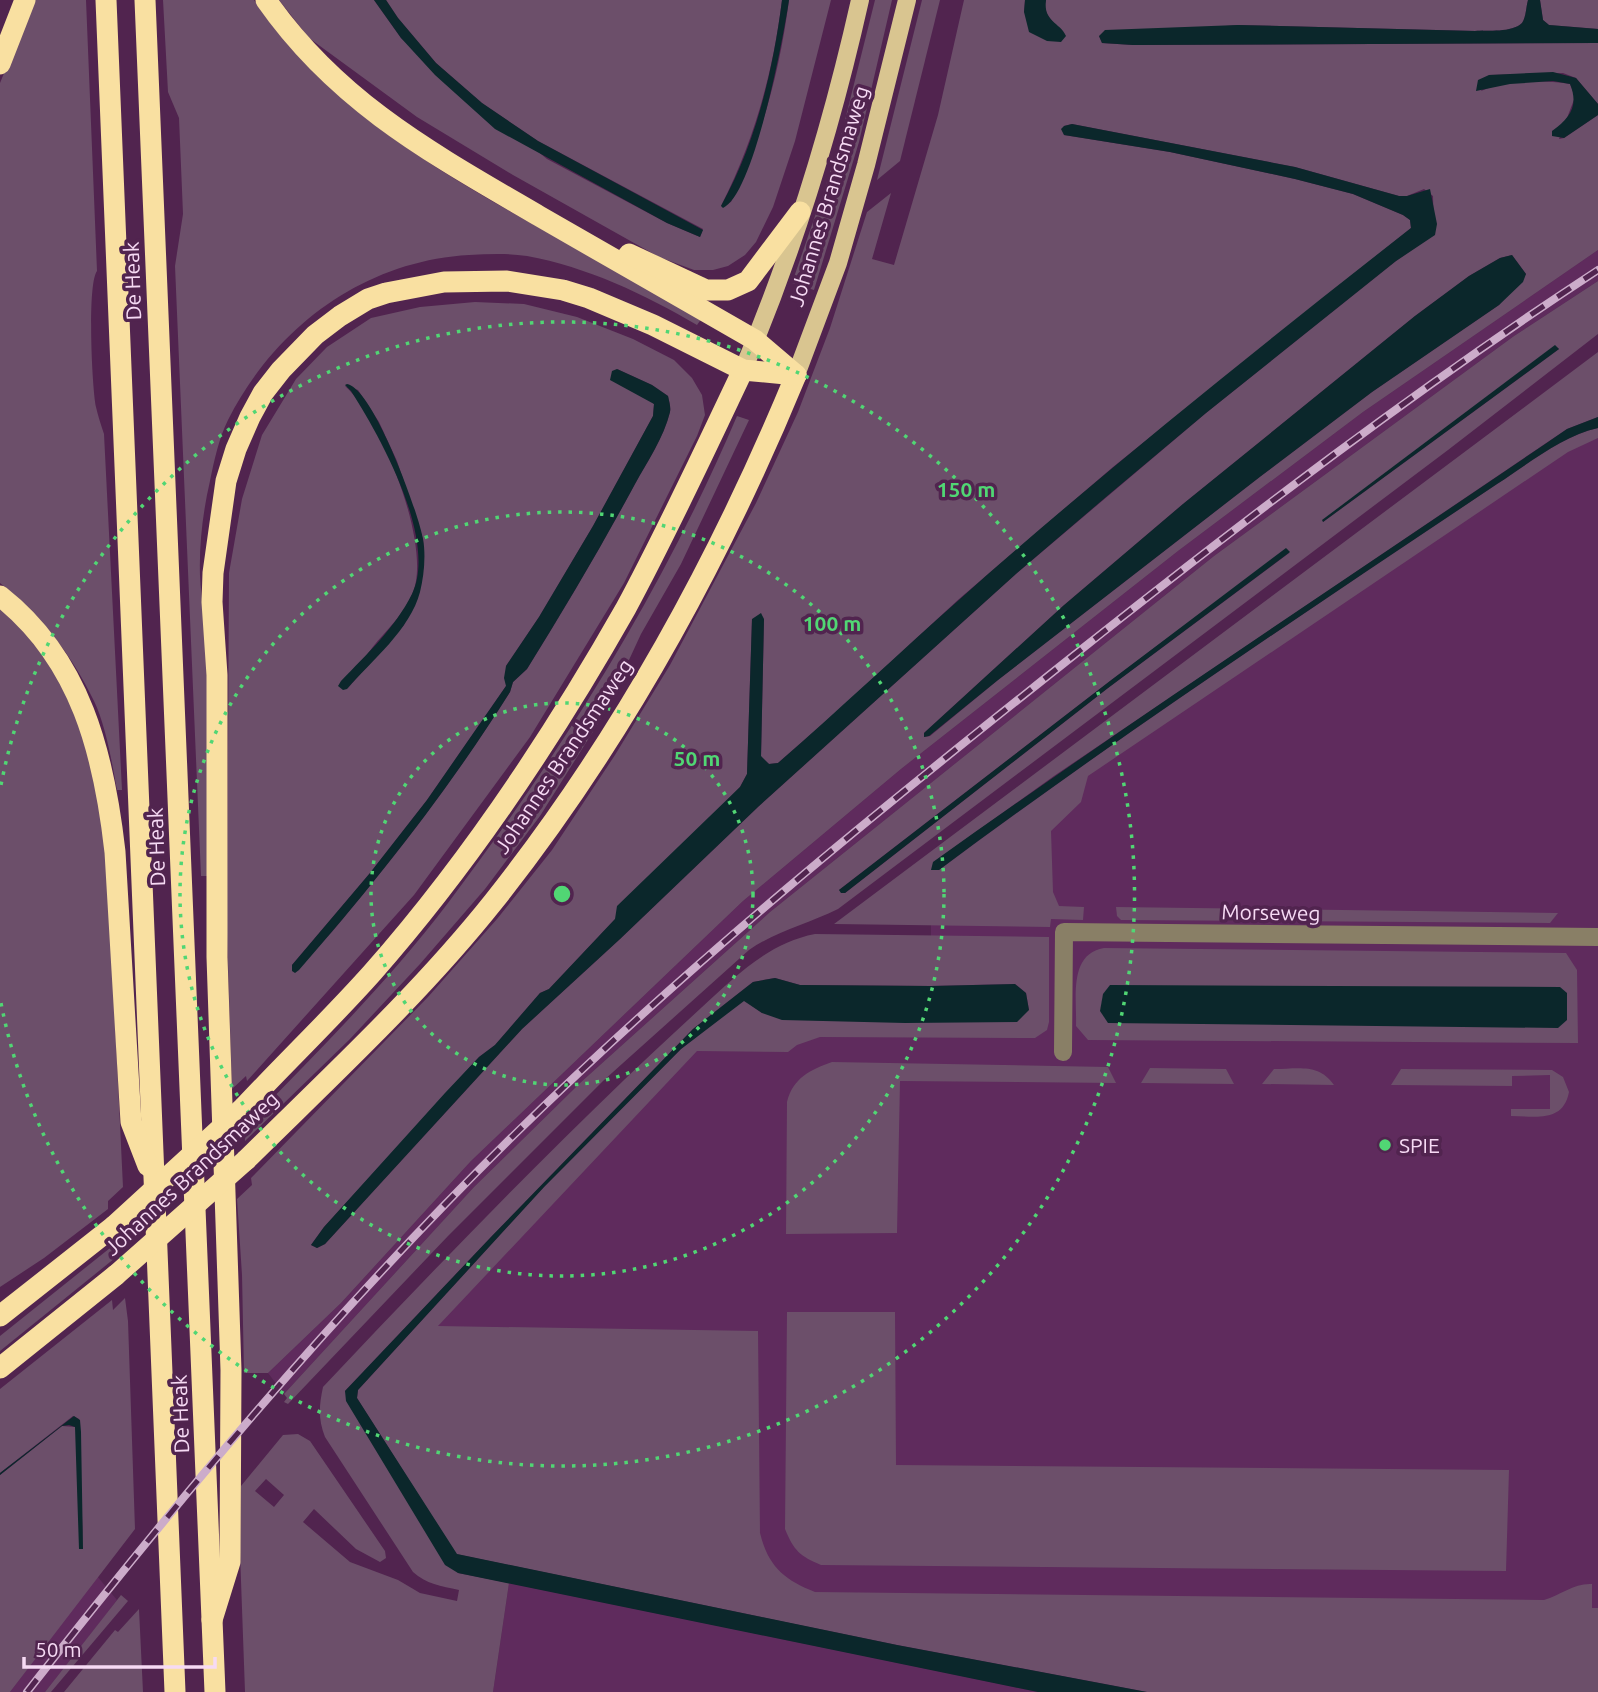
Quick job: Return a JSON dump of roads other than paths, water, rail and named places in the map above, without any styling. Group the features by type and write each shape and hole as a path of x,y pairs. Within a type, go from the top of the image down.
{"highway":[{"path":"0,64 25,0"},
{"name":"De Heak","path":"106,0 175,1692"},
{"name":"De Heak","path":"145,0 215,1692"},
{"path":"266,0 312,58 389,125 442,160 755,340 796,375"},
{"path":"586,243 638,257 706,290 721,292 735,289 748,281 800,212"},
{"path":"212,1620 230,1562 231,1370 218,957 217,675 212,602 220,512 236,449 263,393 315,335 368,299 424,285 475,280 507,281 563,290 653,325 743,370 796,375"},
{"name":"Johannes Brandsmaweg","path":"0,1316 114,1226 244,1107 372,973 459,865 508,797 579,689 679,505 743,370"},
{"name":"Johannes Brandsmaweg","path":"0,1368 116,1275 246,1160 401,1006 494,901 609,738 672,631 731,520 771,436 796,375"},
{"path":"0,596 34,627 65,670 84,713 101,765 115,852 131,1122 154,1183"}],"main road":[{"name":"Johannes Brandsmaweg","path":"743,370 800,212 828,124 860,0"},
{"name":"Johannes Brandsmaweg","path":"796,375 838,263 866,165 907,0"}],"street":[{"name":"Morseweg","path":"1063,1052 1064,932 1598,937"}],"railway":[{"path":"27,1692 201,1476 322,1337 513,1136 647,1010 857,830 1201,555 1397,409 1598,270"}],"place":[{"name":"SPIE","path":"1385,1145"}]}
